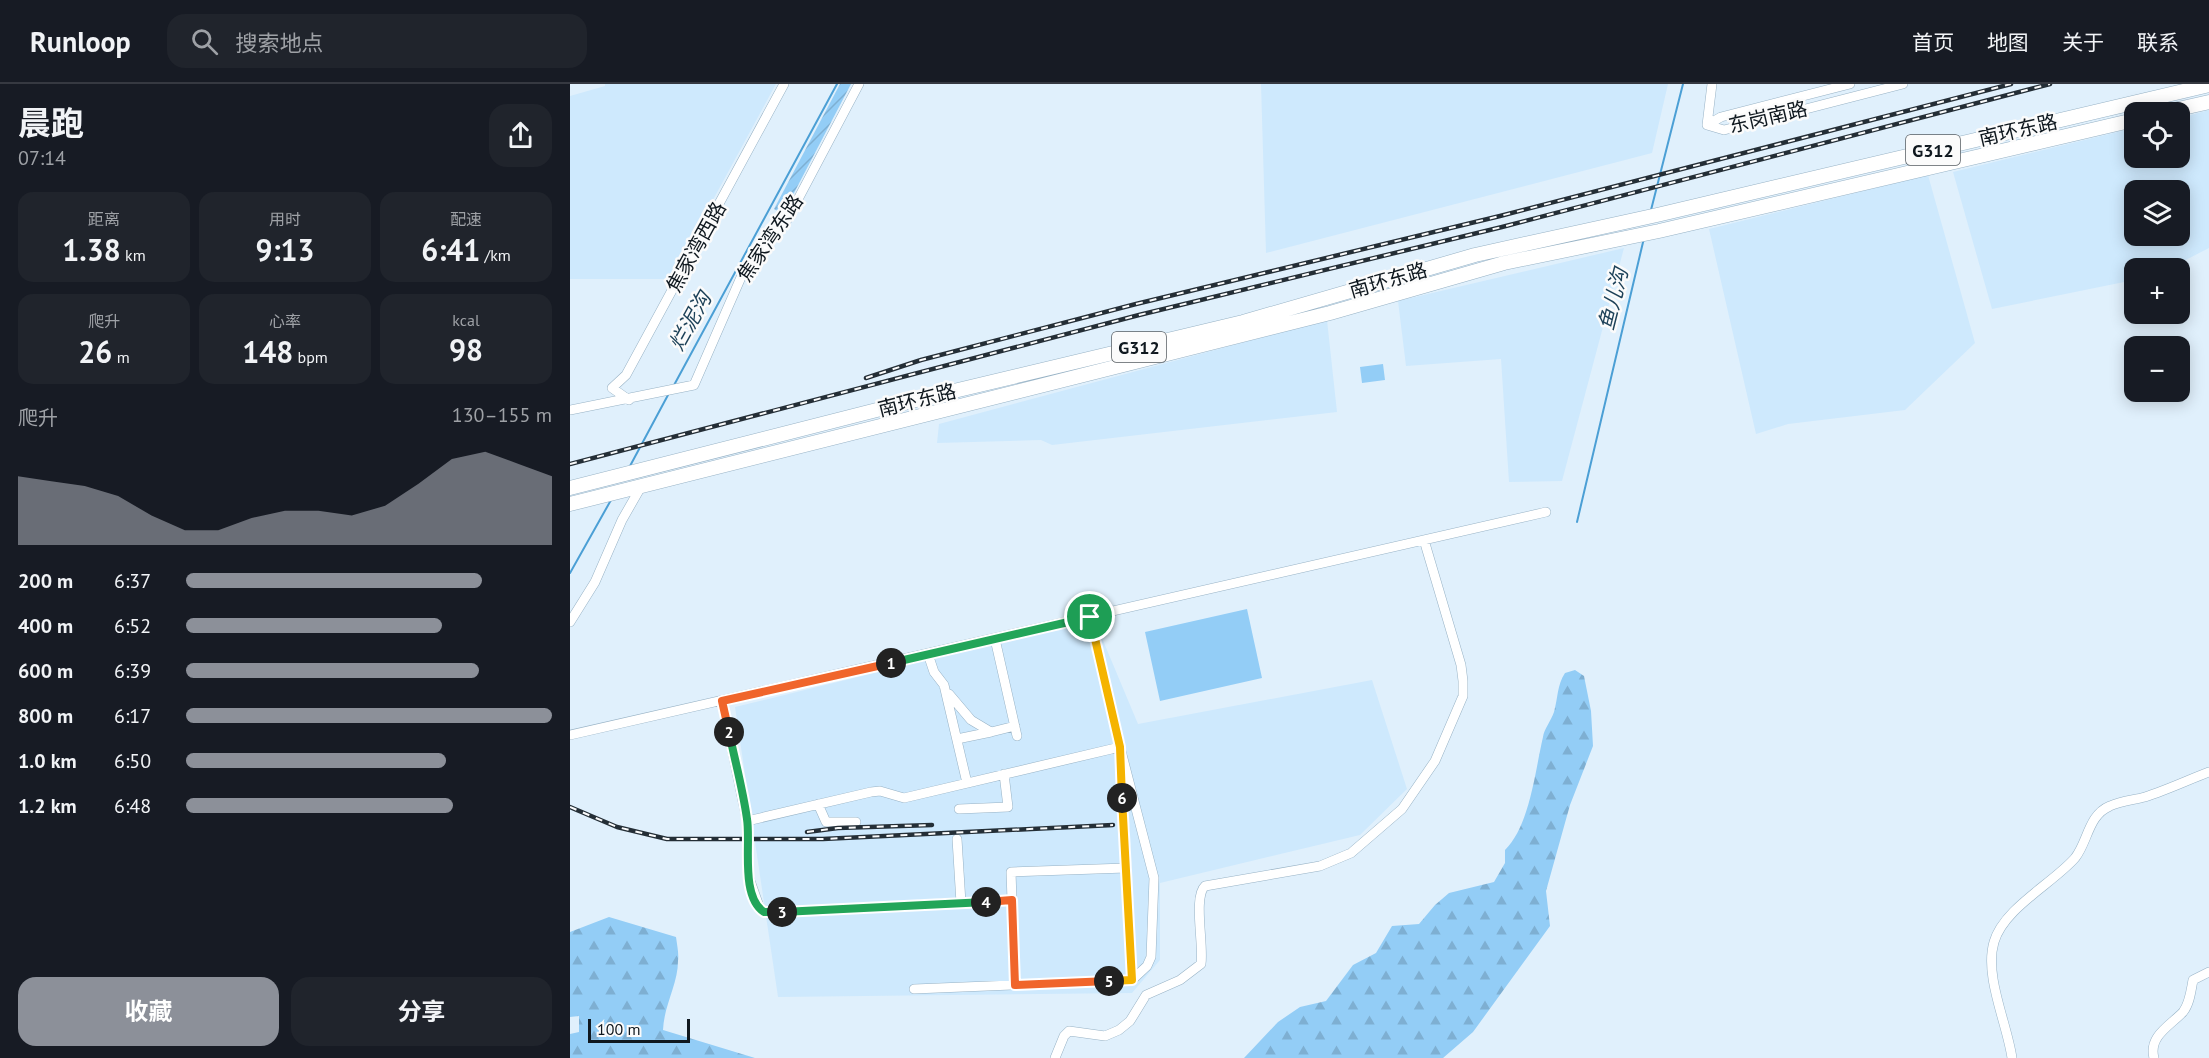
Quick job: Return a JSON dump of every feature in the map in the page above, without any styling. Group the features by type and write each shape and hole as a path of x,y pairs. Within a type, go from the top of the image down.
{"highway":[{"name":"南环东路","path":"570,488 1243,322 1475,255 1657,216 2209,85"},
{"path":"2190,106 2209,102"},
{"path":"2120,106 2124,113"},
{"name":"南环东路","path":"570,504 1319,316 1479,270 1652,233 2124,122"},
{"path":"1475,255 1479,270"}],"street":[{"name":"焦家湾西路","path":"629,400 612,388 626,375 784,84"},
{"name":"焦家湾东路","path":"629,400 694,385 742,275 787,220 859,84"},
{"path":"1707,125 1712,84"},
{"name":"东岗南路","path":"1707,125 1721,117 1850,84"},
{"name":"东岗南路","path":"1707,125 1725,130 1903,84"},
{"path":"570,410 629,400"},
{"path":"570,622 595,582 638,486"},
{"path":"570,735 1546,512"},
{"path":"1055,1058 1068,1031 1105,1036 1119,1030 1130,1021 1146,995 1180,980 1201,964 1203,948 1199,896 1205,886 1320,866 1351,853 1402,808 1435,760 1463,696 1461,665 1424,540"},
{"path":"914,989 1132,980 1147,966 1151,957 1154,878 1120,747 1090,617"},
{"path":"957,739 991,732 1016,731 995,639"},
{"path":"928,654 934,672 955,704 971,720 991,732"},
{"path":"944,685 967,783"},
{"path":"722,701 747,821 748,875 757,906 764,912 1012,900"},
{"path":"747,821 880,791 904,798 1120,747"},
{"path":"1120,747 1132,980"},
{"path":"2012,1058 2009,1035 1991,968 1994,941 2009,916 2050,883 2077,855 2091,824 2108,806 2145,797 2209,772"},
{"path":"960,809 1008,807 1004,774"},
{"path":"818,804 826,822 856,822"},
{"path":"957,839 961,903"},
{"path":"1015,985 1011,872 1126,868"},
{"path":"2154,1058 2153,1053 2161,1030 2188,1004 2193,980 2209,972"}],"shaded area":[{"path":"605,84 776,84 670,279 570,279 570,96 605,86"},
{"path":"1261,84 1668,84 1652,153 1266,253"},
{"path":"2209,110 2209,248 2190,258 2124,258 2124,282 1992,309 1953,172 2124,130 2124,168 2190,168 2190,115"},
{"path":"1928,175 1975,343 1905,410 1788,424 1756,434 1709,229"},
{"path":"1624,248 1562,481 1509,482 1501,359 1406,366 1398,301"},
{"path":"1327,320 1337,412 1052,445 1041,440 937,443 939,424"},
{"path":"1094,619 1138,724 1372,680 1407,789 1360,835 1160,883 1160,960 1132,993 778,997 735,707"}],"green space":[{"path":"840,84 851,84 783,214 774,209"},
{"path":"1383,364 1385,380 1362,383 1360,367"},
{"path":"1247,609 1262,678 1160,701 1145,632"},
{"path":"1575,670 1584,676 1591,711 1593,746 1570,805 1546,891 1550,926 1473,1032 1443,1058 1244,1058 1278,1022 1300,1007 1326,1001 1353,965 1376,953 1392,926 1419,924 1449,893 1494,882 1505,863 1505,850 1520,827 1526,812 1544,734 1554,712 1560,682 1565,673"},
{"path":"609,917 676,937 677,970 663,1030 755,1058 570,1058 570,1034 579,1032 579,1016 570,1017 570,932"}],"waterway":[{"name":"烂泥沟","path":"673,387 837,84"},
{"name":"鱼儿沟","path":"1651,210 1683,84"},
{"name":"鱼儿沟","path":"1577,522 1644,238"},
{"name":"烂泥沟","path":"630,466 668,395"},
{"name":"烂泥沟","path":"570,573 611,500"}],"railway":[{"path":"866,378 921,360 1136,304 1500,216 2011,84"},
{"path":"570,464 1139,315 1502,227 2050,84"},
{"path":"570,807 617,827 667,839 823,839 1113,825"},
{"path":"807,832 838,828 932,825"}],"route":[{"path":"1090,617 1120,747 1132,980 1015,985 1012,900 768,913 757,906 748,875 747,821 722,701 1090,617"}]}
